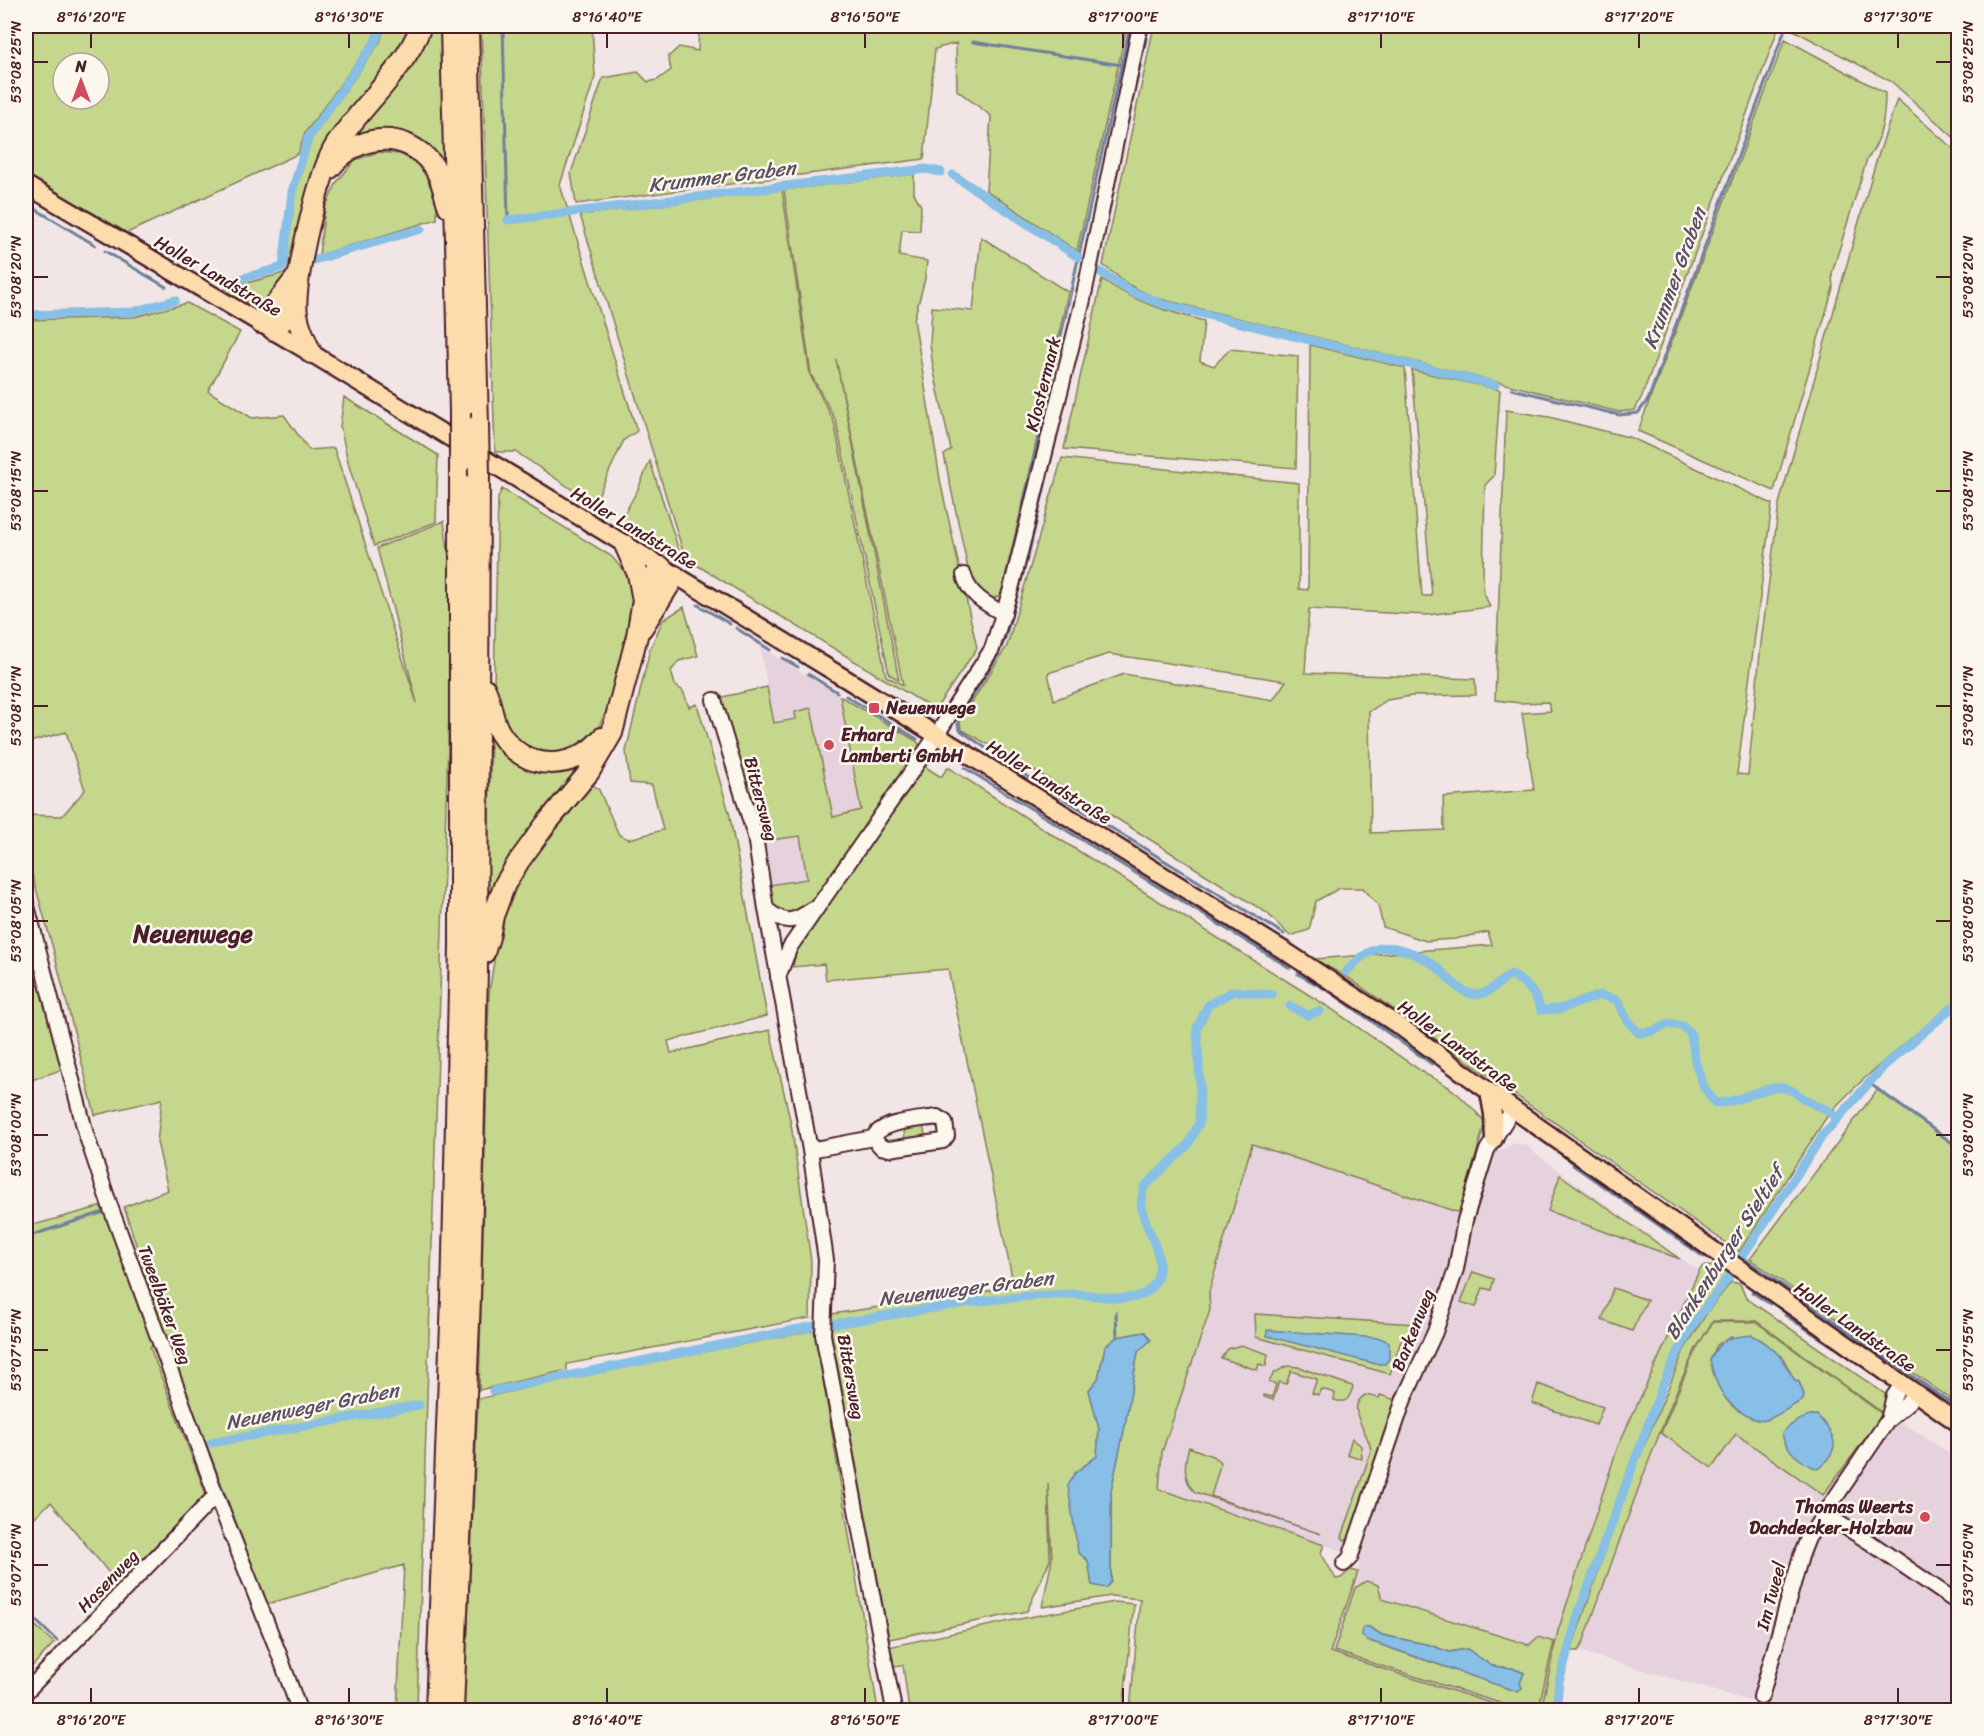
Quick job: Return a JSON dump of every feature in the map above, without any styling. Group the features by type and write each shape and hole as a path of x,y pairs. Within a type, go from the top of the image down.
{"highway":[{"path":"311,353 297,314 297,277 321,180 334,146 399,65 422,26"},
{"path":"436,1710 452,1298 460,945 460,412 451,26"},
{"path":"453,1710 470,1298 477,969 479,476 468,26"},
{"path":"321,180 338,158 360,144 381,139 393,140 416,150 431,163 442,183 456,222"},
{"path":"267,327 297,277"},
{"path":"267,327 287,316 296,296"},
{"path":"477,969 505,884 546,824 590,772 612,733 637,636 643,600 638,574 625,545"},
{"path":"643,600 668,571"},
{"path":"637,636 668,571"},
{"path":"478,675 488,695 494,722 500,733 512,748 534,760 559,763 583,755 601,740 616,718"}],"main road":[{"name":"Holler Landstraße","path":"26,185 311,353 1288,953 1401,1027 1489,1092 1959,1423"},
{"path":"1489,1092 1494,1139"}],"street":[{"name":"Klostermark","path":"936,735 992,649 1004,614 1082,304 1140,26"},
{"path":"964,575 966,585 985,603 1004,614"},
{"name":"Bittersweg","path":"714,700 755,836 810,1150 826,1260 824,1335 894,1710"},
{"path":"778,977 790,947 936,735"},
{"name":"Tweelbäker Weg","path":"26,902 86,1134 216,1495 299,1710"},
{"path":"766,909 779,920 795,921 818,906"},
{"name":"Barkenweg","path":"1344,1564 1350,1558 1354,1548 1404,1399 1435,1332 1456,1269 1465,1220 1487,1150 1513,1109"},
{"path":"937,1117 945,1122 947,1136 943,1141 890,1149 881,1147 873,1138 876,1131 884,1126 937,1117"},
{"path":"810,1150 873,1138"},
{"name":"Im Tweel","path":"1761,1697 1808,1538 1888,1420 1894,1396 1908,1389"},
{"name":"Hasenweg","path":"26,1692 216,1495"},
{"path":"1824,1514 1959,1603"}],"shaded area":[{"path":"760,647 840,696 861,810 832,817 820,752 797,719 774,724"},
{"path":"801,836 807,880 769,885 763,841"},
{"path":"1252,1143 1460,1213 1476,1162 1515,1143 1528,1146 1699,1271 1618,1446 1558,1631 1541,1710 1538,1710 1553,1641 1529,1645 1382,1599 1378,1585 1334,1651 1522,1710 1513,1710 1330,1652 1360,1564 1339,1550 1159,1489 1162,1452 1210,1310 1209,1292","holes":["1560,1175 1677,1258 1548,1211","1613,1289 1647,1300 1602,1321","1255,1314 1415,1324 1402,1341 1390,1374","1287,1366 1298,1367 1349,1399 1341,1402 1334,1400 1336,1394 1321,1388 1318,1395 1313,1393 1317,1379 1290,1370 1279,1382 1273,1400 1265,1395 1271,1397 1279,1369","1380,1396 1396,1409 1342,1537 1371,1451 1370,1441 1355,1412 1362,1397 1379,1398","1532,1403 1602,1407 1596,1425","1190,1447 1193,1449 1210,1496 1321,1534 1198,1494 1188,1485 1187,1455"]},
{"path":"1713,1321 1756,1321 1883,1413 1958,1459 1958,1710 1781,1710 1578,1651 1583,1643 1638,1487 1695,1348","holes":["1714,1322 1823,1495 1736,1434 1661,1432 1696,1348"]}],"green space":[{"path":"26,26 377,26 372,41 305,133 298,154 127,233 26,174"},
{"path":"385,26 412,26 400,48 381,74 293,261 285,262 295,193 312,138 380,42"},
{"path":"426,26 442,26 445,174 424,149 341,150"},
{"path":"481,26 592,26 595,77 560,185 637,431 624,440 594,504 516,452 495,452"},
{"path":"699,26 1127,26 1077,251 986,190 991,116 957,90 956,43 935,49 924,159 576,204 571,173 603,78 638,72 648,82 657,80 671,70 668,57 679,47 698,51"},
{"path":"1154,26 1774,26 1777,32 1642,396 1635,410 1619,412 1156,298 1129,285 1103,265"},
{"path":"1792,26 1958,26 1958,141 1892,82 1793,30"},
{"path":"1785,39 1885,93 1885,101 1879,136 1867,159 1832,273 1833,288 1774,491 1638,431"},
{"path":"1897,99 1958,153 1958,999 1875,1069 1828,1115 1739,1252 1350,979 1314,959 1492,945 1488,932 1455,939 1426,941 1383,927 1378,905 1363,888 1340,888 1316,901 1309,930 1290,936 1267,913 1103,810 961,729 960,721 1007,646 1062,458 1299,483 1299,589 1308,590 1310,345 1405,368 1422,596 1432,596 1412,370 1500,390 1494,476 1485,485 1483,579 1484,593 1490,607 1427,615 1309,609 1305,673 1475,679 1476,695 1412,696 1387,700 1369,712 1371,833 1444,830 1443,797 1534,790 1522,713 1551,711 1548,702 1520,703 1495,700 1506,410 1549,417 1632,438 1772,504 1737,774 1748,775 1761,643 1779,504 1875,165","holes":["1109,654 1286,681 1273,700 1124,674 1054,700 1048,673"]},
{"path":"378,152 400,154 416,162 427,176 437,199 437,219 319,255 325,208 337,182 355,160"},
{"path":"914,174 914,193 921,206 920,231 902,230 899,256 927,261 925,279 914,319 941,485 977,648 935,710 685,558 580,215 782,190 810,375 834,422 886,676 903,685 836,359 899,680 889,674 836,421 811,374 784,190"},
{"path":"981,237 1068,292 1001,594 990,601 971,583 944,455 951,450 930,344 932,307 973,311"},
{"path":"288,272 274,291 261,301 253,303 245,301 224,289"},
{"path":"1102,279 1139,300 1164,310 1204,321 1200,361 1214,366 1230,349 1298,356 1296,468 1064,449"},
{"path":"187,303 240,332 208,391 252,418 284,415 309,450 334,448 417,703 377,548 444,521 453,587 417,1710 397,1710 404,1565 267,1604 167,1341 124,1207 168,1190 157,1142 162,1099 95,1115 54,952 26,853 26,815 62,816 85,790 66,732 26,743 26,320 134,317"},
{"path":"344,397 438,455 436,522 374,546 349,466 340,426"},
{"path":"650,461 683,563 618,525"},
{"path":"502,489 611,556 634,582 637,597 613,698 595,734 575,748 550,754 526,745 505,726 494,686 498,498"},
{"path":"684,607 698,656 679,661 671,671 675,685 683,691 689,707 697,704 729,812 767,1016 668,1041 671,1053 770,1030 791,1124 811,1261 810,1318 567,1364 567,1370 479,1390 489,993 503,904 536,849 590,782 599,790 619,835 629,839 663,830 652,785 630,783 626,751 650,649 663,620"},
{"path":"767,687 774,723 796,719 795,712 811,708 833,817 861,810 840,696 918,742 920,748 819,895 796,916 779,915 770,908 755,811 718,698","holes":["800,836 807,879 770,885 763,841"]},
{"path":"491,731 516,764 542,773 572,770 592,760 487,915"},
{"path":"921,764 941,777 948,767 1330,1008 1452,1090 1485,1122 1460,1213 1252,1144 1209,1292 1210,1310 1162,1452 1159,1489 1324,1545 1321,1553 1336,1579 1341,1578 1350,1570 1358,1572 1330,1652 1513,1710 1130,1710 1140,1599 1111,1596 1042,1607 1052,1559 1048,1483 1050,1560 1027,1611 889,1639 830,1327 832,1314 1014,1287 948,969 826,980 824,964 793,967 797,946 903,796","holes":["1145,1332 1138,1352 1111,1491 1111,1582 1092,1585 1075,1473 1097,1456 1099,1429 1089,1390 1098,1379 1105,1347 1117,1337"]},
{"path":"26,918 63,1069 26,1082"},
{"path":"1877,1090 1958,1147 1958,1404 1750,1259"},
{"path":"923,1126 926,1139 905,1143 904,1128"},
{"path":"1560,1175 1680,1259 1548,1211"},
{"path":"106,1205 156,1344 150,1347 206,1494 118,1584 51,1502 26,1525 26,1227"},
{"path":"1703,1266 1721,1267 1730,1273 1691,1323 1668,1368 1594,1562 1556,1679 1553,1710 1541,1710 1558,1631 1618,1446"},
{"path":"1473,1272 1494,1279 1491,1290 1483,1288 1476,1307 1461,1302"},
{"path":"1731,1282 1740,1284 1746,1298 1885,1394 1886,1402 1883,1413 1756,1321 1713,1321 1688,1366 1668,1413 1636,1494 1583,1643 1578,1651 1571,1651 1626,1490 1684,1350 1708,1311"},
{"path":"1613,1288 1647,1300 1632,1331 1602,1320"},
{"path":"1255,1314 1415,1324 1410,1343 1401,1341 1390,1374 1256,1337"},
{"path":"1713,1322 1756,1322 1882,1414 1823,1495 1736,1434 1712,1468 1661,1433 1696,1348","holes":["1731,1337 1782,1356 1795,1381 1799,1382 1804,1395 1767,1420 1742,1413 1728,1401 1718,1384 1710,1360 1717,1345"]},
{"path":"815,1330 878,1710 464,1710 478,1399 565,1379"},
{"path":"1241,1345 1268,1354 1266,1366 1259,1364 1257,1370 1221,1358 1228,1349"},
{"path":"1287,1366 1298,1367 1352,1386 1350,1395 1342,1401 1334,1400 1335,1393 1321,1389 1318,1395 1312,1393 1317,1379 1291,1371 1286,1384 1279,1382 1273,1400 1264,1397 1264,1395 1272,1397 1276,1384 1269,1382 1274,1373"},
{"path":"1538,1384 1603,1407 1596,1425 1532,1403"},
{"path":"1365,1395 1379,1398 1380,1395 1393,1399 1396,1409 1350,1539 1344,1540 1342,1537 1371,1451 1357,1414 1359,1401"},
{"path":"1352,1438 1361,1446 1362,1459 1347,1454"},
{"path":"1189,1447 1221,1462 1211,1496 1321,1534 1195,1492 1188,1482 1185,1471"},
{"path":"1366,1581 1378,1585 1382,1599 1529,1645 1538,1637 1554,1642 1538,1710 1522,1710 1334,1651 1355,1588","holes":["1369,1627 1382,1635 1430,1645 1449,1652 1467,1649 1492,1666 1512,1668 1524,1673 1520,1683 1522,1688 1518,1692 1367,1640"]},
{"path":"1115,1602 1134,1604 1123,1710 909,1710 903,1665 892,1666 888,1647 1029,1617"},
{"path":"26,1617 54,1643 26,1673"}],"water":[{"path":"1267,1330 1380,1338 1389,1342 1389,1359 1385,1364 1376,1364 1267,1336"},
{"path":"1145,1332 1151,1340 1138,1352 1111,1491 1111,1582 1106,1588 1092,1585 1088,1561 1078,1552 1068,1486 1075,1473 1097,1456 1099,1429 1089,1390 1098,1379 1105,1347 1117,1337"},
{"path":"1752,1335 1778,1354 1795,1381 1799,1382 1804,1395 1803,1400 1766,1420 1749,1417 1730,1403 1717,1384 1710,1360 1718,1347 1726,1340"},
{"path":"1817,1415 1829,1430 1834,1443 1831,1455 1818,1469 1806,1464 1790,1451 1782,1433 1798,1421"},
{"path":"1363,1627 1369,1627 1382,1635 1430,1645 1449,1652 1467,1649 1492,1666 1512,1668 1524,1673 1520,1683 1522,1688 1518,1692 1367,1640 1362,1635"}],"waterway":[{"path":"229,282 283,267 292,192 308,138 375,42 381,26"},
{"path":"503,26 508,220"},
{"path":"1011,560 1130,26"},
{"path":"1107,215 1149,26"},
{"name":"Krummer Graben","path":"1512,389 1619,415 1638,413 1648,400 1784,32"},
{"path":"973,42 1122,65"},
{"name":"Krummer Graben","path":"508,220 925,169 941,172"},
{"name":"Krummer Graben","path":"953,175 1078,257"},
{"path":"27,204 95,245"},
{"name":"Krummer Graben","path":"314,260 421,229"},
{"path":"105,251 166,287"},
{"name":"Krummer Graben","path":"1096,269 1130,291 1162,304 1495,385"},
{"name":"Krummer Graben","path":"26,315 132,312 175,300"},
{"path":"1066,397 1030,548 1005,639 998,655 959,718 960,730 1017,770 1284,934"},
{"path":"1004,588 1006,581"},
{"path":"698,605 730,624"},
{"path":"736,628 770,650"},
{"path":"782,658 798,667"},
{"path":"808,674 837,692"},
{"path":"846,696 917,739"},
{"path":"965,768 1290,968"},
{"name":"Neuenweger Graben","path":"1346,972 1370,952 1387,947 1411,952 1426,960 1457,987 1468,993 1485,993 1511,974 1530,989 1541,1010 1560,1009 1600,995 1617,1000 1629,1023 1639,1033 1653,1031 1669,1024 1682,1026 1691,1034 1696,1065 1704,1087 1715,1103 1733,1101 1768,1089 1785,1088 1826,1109 1836,1118"},
{"path":"1298,974 1332,993 1432,1064"},
{"name":"Neuenweger Graben","path":"833,1324 1013,1297 1083,1294 1126,1298 1145,1293 1152,1287 1157,1277 1159,1257 1144,1219 1142,1195 1144,1187 1188,1145 1199,1123 1200,1084 1197,1028 1208,1005 1233,991 1272,995"},
{"name":"Blankenburger Sieltief","path":"1556,1710 1559,1682 1579,1612 1662,1387 1694,1323 1730,1275 1823,1135 1885,1065 1958,1003"},
{"name":"Neuenweger Graben","path":"1290,1006 1308,1015 1320,1011"},
{"path":"1869,1083 1958,1147"},
{"path":"1573,1165 1704,1257"},
{"path":"26,1237 104,1212"},
{"path":"1742,1257 1958,1408"},
{"path":"1752,1292 1770,1304"},
{"name":"Neuenweger Graben","path":"1116,1312 1117,1337"},
{"path":"1785,1315 1834,1347"},
{"name":"Neuenweger Graben","path":"493,1391 814,1326"},
{"name":"Neuenweger Graben","path":"211,1443 419,1405"},
{"path":"26,1611 57,1641"}],"place":[{"name":"Neuenwege","path":"874,708"},
{"name":"Erhard Lamberti GmbH","path":"829,745"},
{"name":"Thomas Weerts Dachdecker-Holzbau","path":"1925,1517"}],"district":[{"name":"Neuenwege","path":"193,934"}]}
